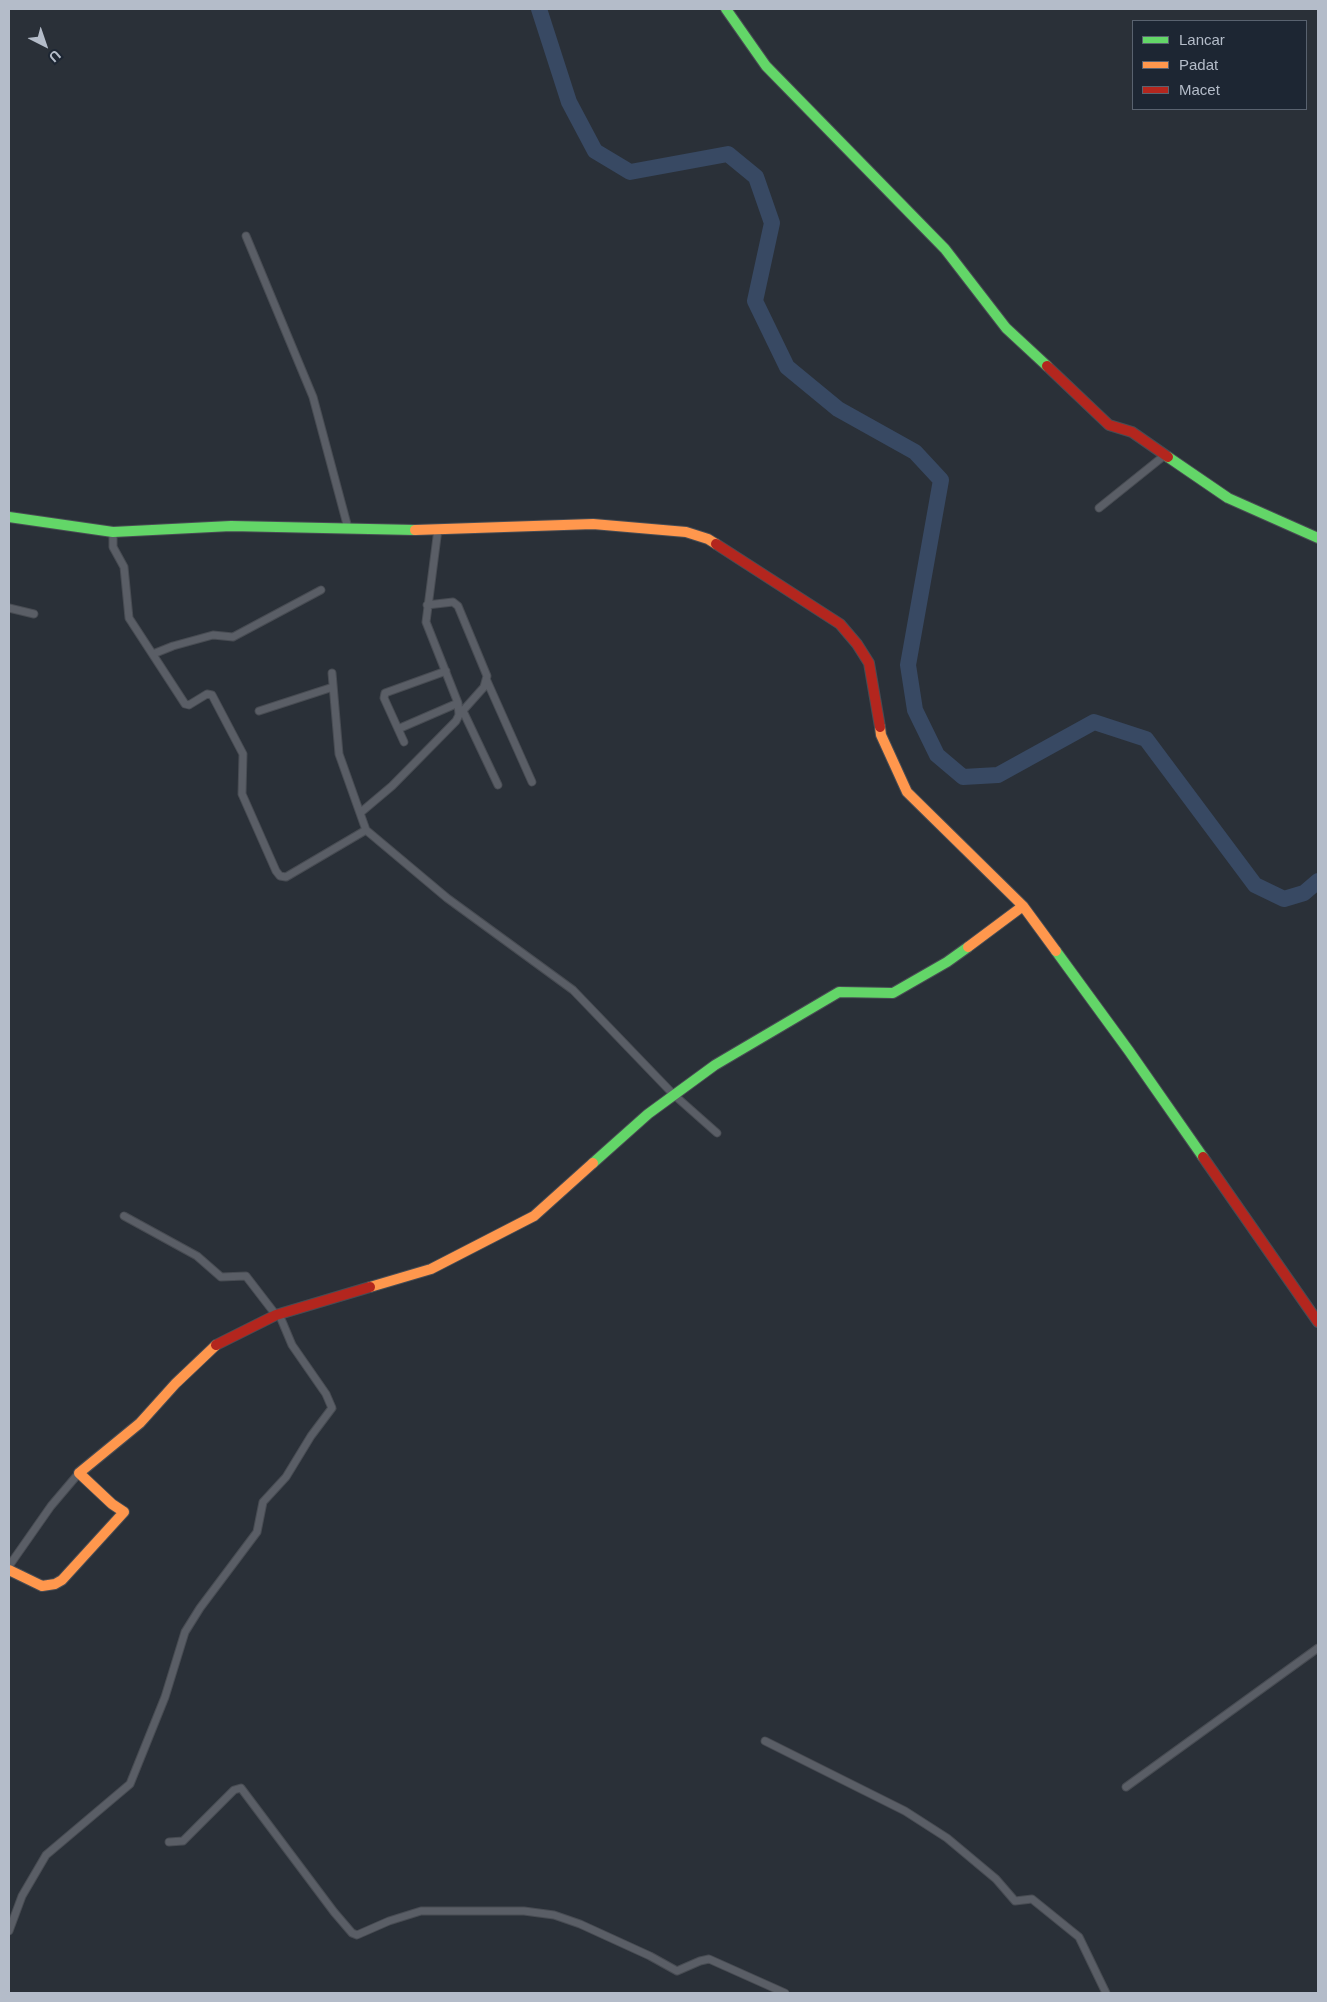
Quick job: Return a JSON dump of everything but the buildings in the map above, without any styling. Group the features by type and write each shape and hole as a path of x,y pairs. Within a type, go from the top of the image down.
{"street":[{"path":"726,9 766,66 944,248 1006,328 1109,425 1132,432 1228,498 1318,538"},
{"path":"246,236 313,397 348,528"},
{"path":"1099,508 1165,454"},
{"path":"9,516 113,532 231,526 438,529 594,524 686,532 708,539 840,624 857,644 869,663 881,735 907,792 1024,906 1123,1043 1318,1322"},
{"path":"438,529 427,605 427,625 446,670 461,713 498,785"},
{"path":"113,532 113,547 124,567 129,618 186,705 207,694 212,695 243,754 242,794 276,871 280,876 286,877 366,830"},
{"path":"153,654 173,646 213,635 233,637 321,590"},
{"path":"427,605 453,602 458,606 487,676 487,681 532,782"},
{"path":"9,608 34,614"},
{"path":"404,742 384,698 385,693 446,670"},
{"path":"332,673 339,754 366,830 448,898 573,990 673,1094 717,1134"},
{"path":"360,813 392,786 456,721 487,681"},
{"path":"259,711 333,687"},
{"path":"398,728 458,703"},
{"path":"9,1566 46,1513 79,1473 140,1423 176,1383 220,1342 278,1314 431,1269 534,1216 648,1114 715,1065 839,992 894,993 921,979 975,943 1024,906"},
{"path":"9,1930 22,1896 46,1855 130,1784 165,1697 185,1632 200,1608 257,1532 264,1502 286,1478 311,1436 332,1408 326,1394 292,1345 278,1314 246,1276 222,1277 196,1256 124,1216"},
{"path":"9,1570 42,1586 55,1584 62,1580 124,1512 112,1504 79,1473"},
{"path":"1126,1787 1318,1648"},
{"path":"765,1741 905,1811 947,1838 996,1879 1015,1901 1032,1899 1079,1937 1106,1993"},
{"path":"169,1842 183,1841 234,1790 241,1788 334,1912 352,1933 357,1935 388,1921 421,1911 524,1911 554,1915 580,1924 650,1956 677,1971 709,1959 784,1993"}],"waterway":[{"path":"539,9 569,102 595,151 630,172 728,154 756,177 772,223 755,301 787,367 838,409 915,452 941,480 908,665 915,710 937,755 963,777 998,775 1094,722 1146,739 1255,885 1284,899 1304,893 1318,881"}],"traffic: fast":[{"path":"726,9 766,66 945,249 1006,328 1047,366"},
{"path":"1168,457 1228,498 1318,538"},
{"path":"9,517 113,532 231,526 415,530"},
{"path":"593,1163 648,1114 715,1065 839,992 893,993 947,962 968,947"},
{"path":"1056,951 1203,1157"}],"traffic: slow":[{"path":"415,530 593,524 686,532 708,539 716,544"},
{"path":"880,727 881,735 907,792 1023,906 1056,951"},
{"path":"968,947 1023,906"},
{"path":"370,1287 431,1269 534,1216 593,1163"},
{"path":"9,1570 42,1586 55,1584 62,1580 124,1512 112,1504 79,1473 140,1423 176,1383 216,1345"}],"traffic: jam":[{"path":"1047,366 1109,425 1132,432 1168,457"},
{"path":"716,544 840,624 857,644 869,663 880,727"},
{"path":"1203,1157 1318,1322"},
{"path":"216,1345 276,1315 370,1287"}]}
